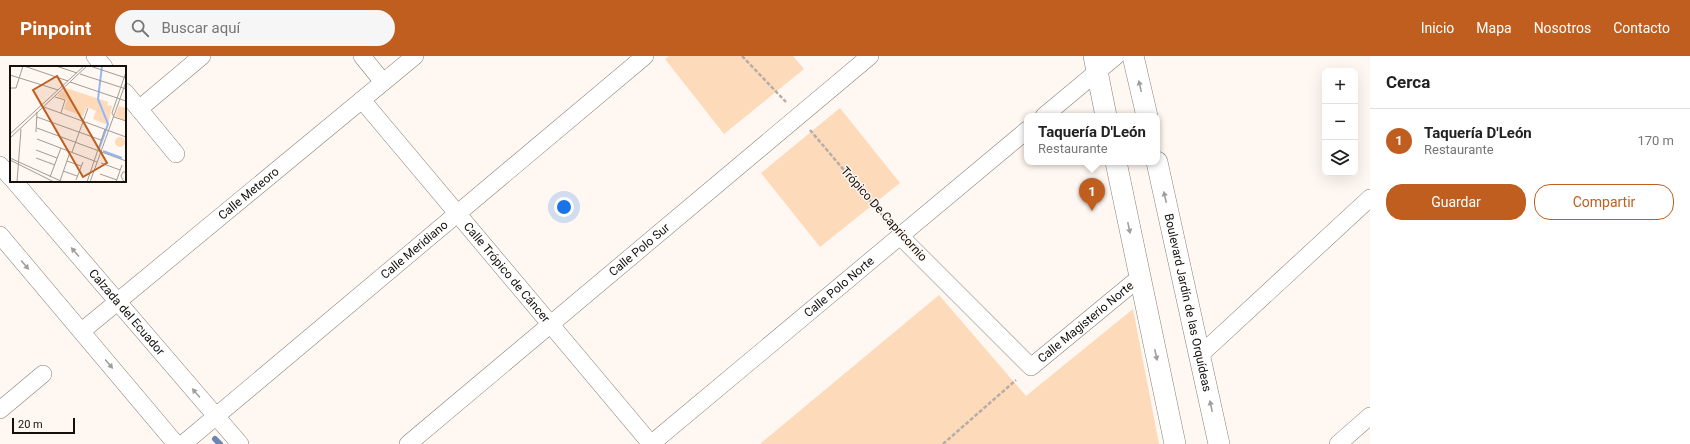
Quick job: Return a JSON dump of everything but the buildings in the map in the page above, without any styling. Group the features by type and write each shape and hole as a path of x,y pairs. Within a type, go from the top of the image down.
{"street":[{"path":"95,56 103,66"},
{"path":"139,109 202,56"},
{"path":"362,56 383,82"},
{"name":"Calle Meteoro","path":"82,331 415,56"},
{"name":"Calle Meridiano","path":"183,444 645,56"},
{"name":"Calle Polo Sur","path":"408,444 870,56"},
{"path":"1047,113 1096,64 1116,56"},
{"path":"1133,56 1146,113"},
{"path":"1096,64 1105,113"},
{"path":"126,93 176,154"},
{"name":"Calle Trópico de Cáncer","path":"362,100 651,444"},
{"name":"Calle Polo Norte","path":"651,444 1024,133"},
{"path":"0,165 10,177"},
{"path":"1117,165 1139,278 1175,444"},
{"name":"Boulevard Jardín de las Orquídeas","path":"1158,165 1219,444"},
{"name":"Calzada del Ecuador","path":"15,182 240,444"},
{"path":"1200,356 1370,198"},
{"path":"0,235 176,444"},
{"name":"Trópico De Capricornio","path":"900,236 1031,367"},
{"name":"Calle Magisterio Norte","path":"1031,367 1139,278"},
{"path":"0,410 43,374"},
{"path":"1338,444 1370,416"}],"path":[{"name":"Trópico De Capricornio","path":"742,56 799,116 900,236"},
{"path":"943,444 1031,367"}],"shaded area":[{"path":"669,56 793,56 804,69 724,134 665,59"},
{"path":"840,108 900,183 820,247 761,173"},
{"path":"939,295 1026,396 1133,309 1159,444 760,444"}],"waterway":[{"path":"215,439 220,444"}],"place":[{"name":"Taquería D'León","path":"1092,211"}]}
